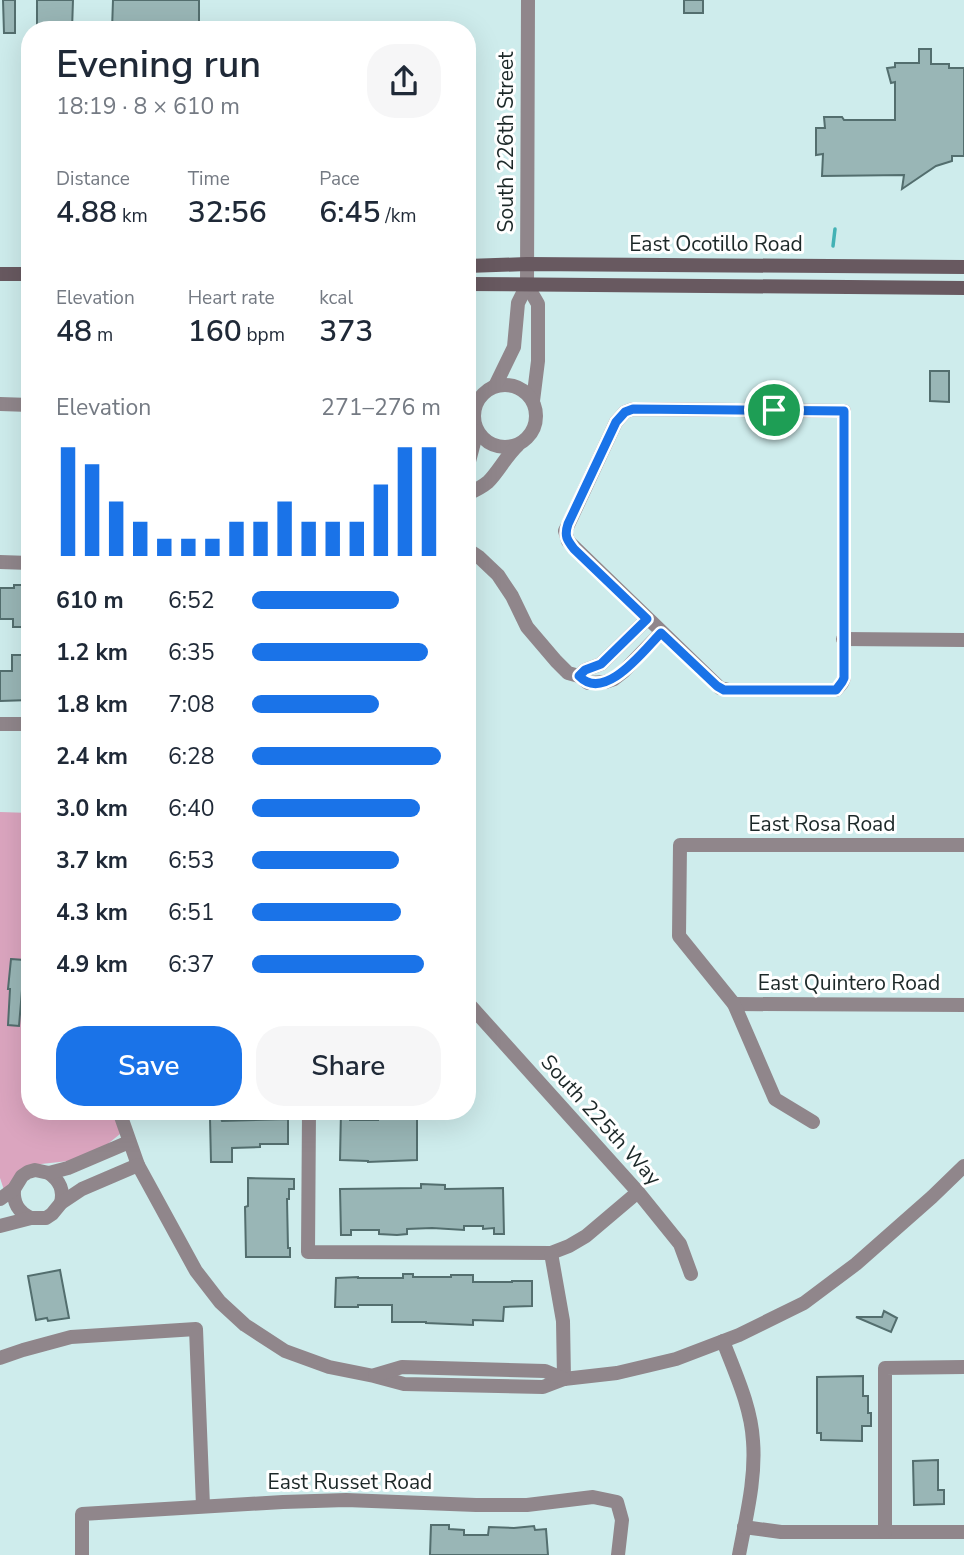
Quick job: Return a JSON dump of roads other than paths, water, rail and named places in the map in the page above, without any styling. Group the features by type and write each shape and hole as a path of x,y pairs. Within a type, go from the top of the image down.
{"main road":[{"name":"East Ocotillo Road","path":"476,266 964,267"},
{"path":"0,274 21,274"},
{"name":"East Ocotillo Road","path":"476,284 964,288"}],"street":[{"name":"South 226th Street","path":"527,285 528,0"},
{"path":"495,386 514,347 518,303 527,285"},
{"path":"476,490 485,485 507,456 526,440 537,418 533,401 538,361 538,304 527,285"},
{"path":"476,404 480,396 495,386 506,384 517,386 533,401"},
{"path":"0,404 21,405"},
{"path":"633,409 844,411 844,678 840,687 836,690 724,690 661,633 574,549 565,536 568,524 620,416 633,409"},
{"path":"476,428 491,444 499,447 518,445"},
{"path":"476,435 477,431"},
{"path":"476,555 488,564 506,585 535,637 564,669 583,680 595,684 614,678 661,633"},
{"path":"0,562 21,562"},
{"path":"579,676 585,670 601,664 647,619"},
{"path":"843,639 964,640"},
{"path":"0,724 21,724"},
{"name":"East Rosa Road","path":"734,1004 679,936 680,845 964,845"},
{"path":"734,1004 775,1099 813,1122"},
{"name":"East Quintero Road","path":"734,1004 964,1005"},
{"name":"South 225th Way","path":"476,1012 638,1192 680,1244 691,1273"},
{"path":"122,1120 133,1153 196,1271 220,1302 245,1325 285,1350 329,1367 404,1384 543,1387 564,1379 617,1373 676,1359 739,1335 804,1303 856,1264 964,1166"},
{"path":"309,1120 308,1252 551,1253 586,1236 638,1192"},
{"path":"0,1199 14,1189 28,1172 35,1170 49,1173 133,1153"},
{"path":"0,1226 31,1218 46,1218 61,1203 133,1153"},
{"path":"49,1173 60,1183 61,1203"},
{"path":"14,1189 15,1203 24,1215 31,1218"},
{"path":"551,1253 563,1321 564,1379"},
{"path":"0,1359 71,1336 196,1329 203,1506"},
{"path":"723,1341 746,1400 753,1440 751,1492 739,1555"},
{"path":"885,1532 885,1368 964,1367"},
{"name":"East Russet Road","path":"82,1555 82,1514 346,1500 476,1505 527,1504 593,1497 617,1502 622,1520 618,1555"},
{"path":"744,1527 781,1532 964,1532"}],"waterway":[{"path":"833,246 835,229"}]}
